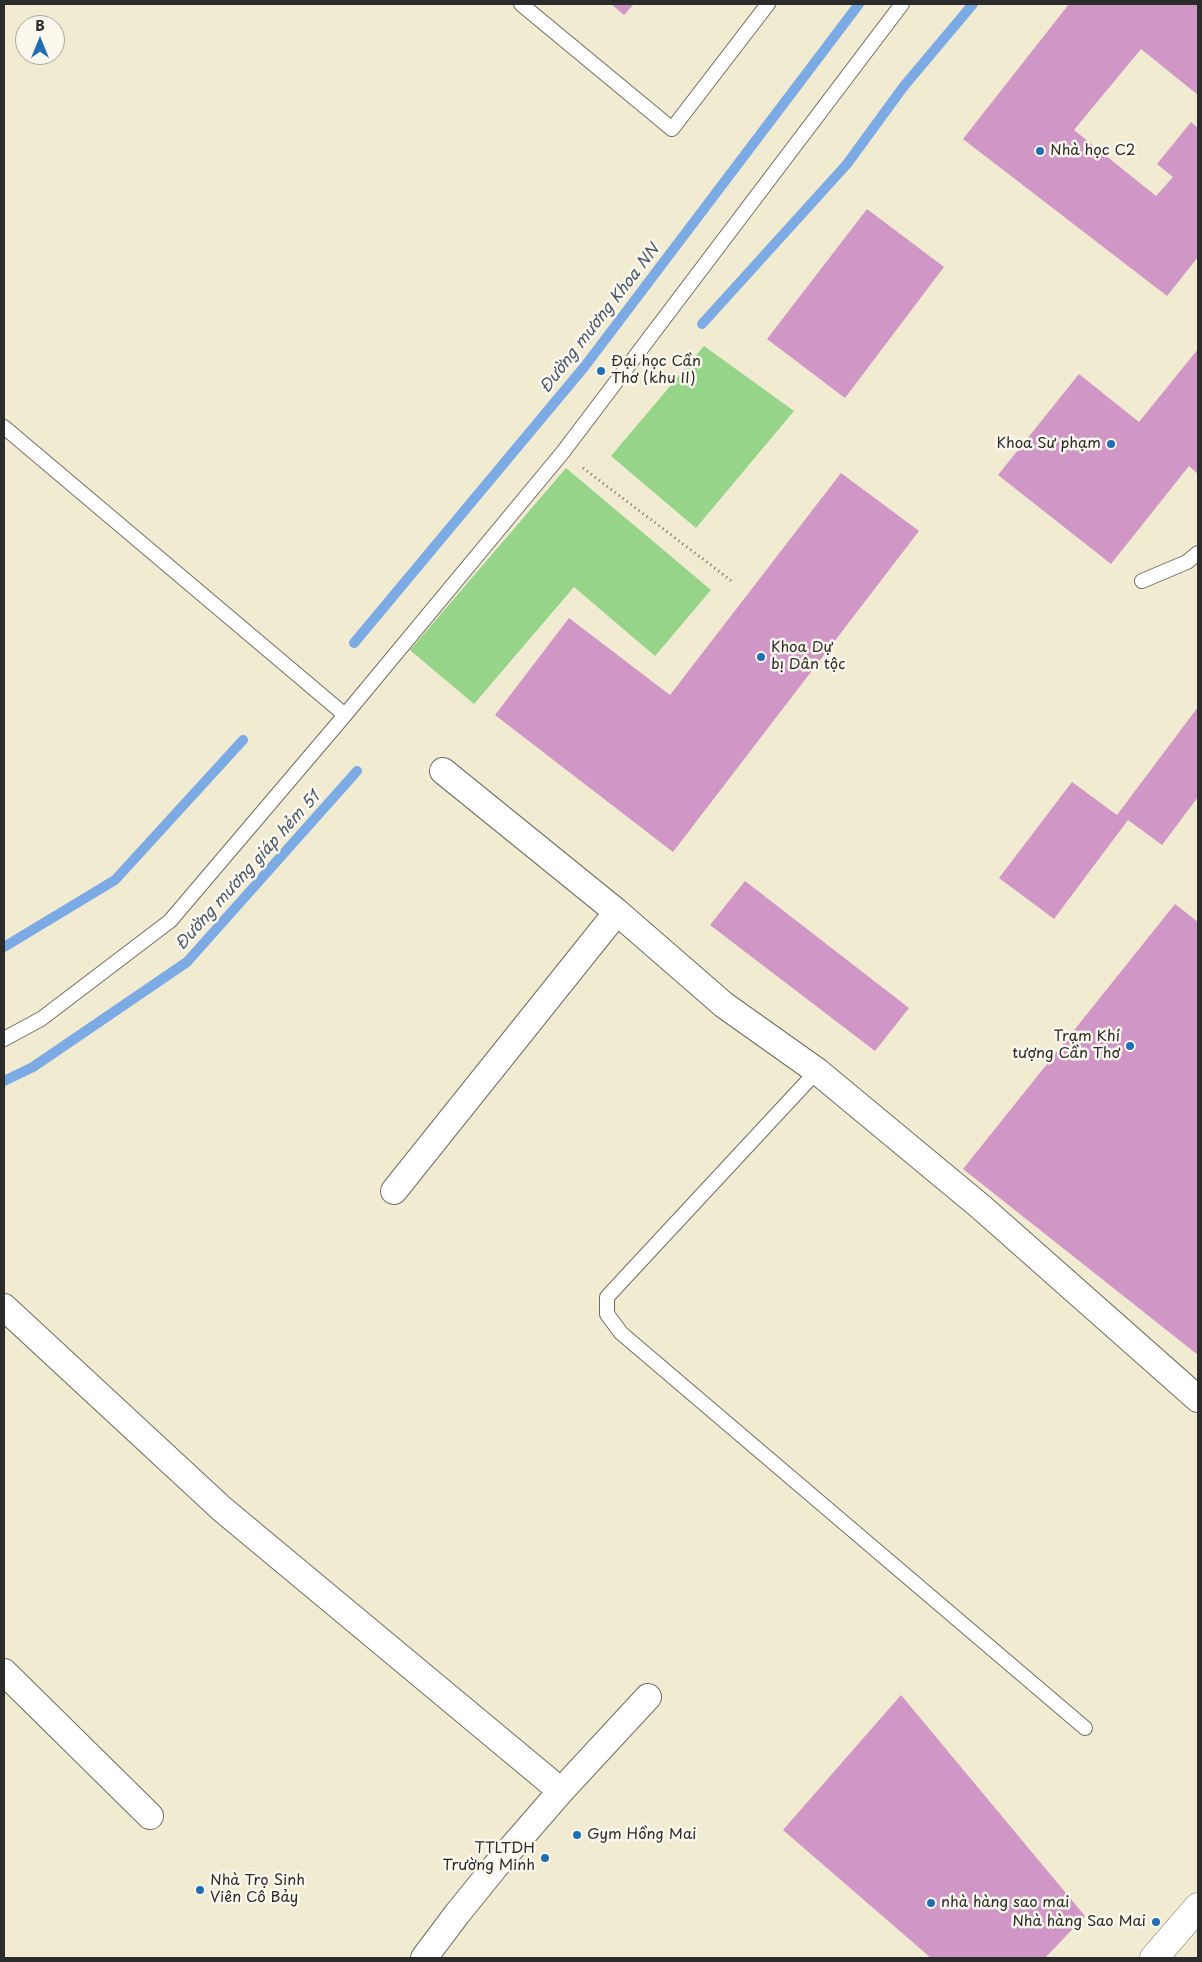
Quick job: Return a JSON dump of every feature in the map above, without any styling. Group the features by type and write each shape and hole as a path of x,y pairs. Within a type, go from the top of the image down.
{"highway":[{"path":"1154,1958 1198,1907"}],"street":[{"path":"443,771 617,912 724,1005 817,1070 981,1207 1198,1399"},
{"path":"394,1191 617,912"},
{"path":"4,1307 222,1509 561,1791"},
{"path":"4,1672 150,1816"},
{"path":"424,1958 495,1867 561,1791 648,1697"}],"lane":[{"path":"521,4 672,129 768,4"},
{"path":"4,1039 41,1018 170,921 345,715 563,452 902,4"},
{"path":"4,427 345,715"},
{"path":"1142,581 1187,562 1198,553"},
{"path":"817,1070 607,1297 607,1314 622,1334 1085,1728"}],"path":[{"path":"563,452 732,582"}],"green space":[{"path":"704,346 794,411 696,528 611,456"},
{"path":"566,468 711,590 655,656 574,587 474,704 410,650"}],"building":[{"path":"611,4 634,4 624,15"},
{"name":"Nhà học C2","path":"1069,4 1198,4 1198,95 1141,49 1074,130 1156,196 1173,177 1157,164 1191,122 1198,128 1198,257 1167,296 963,139"},
{"path":"867,209 944,267 845,398 767,339"},
{"name":"Khoa Sư phạm","path":"1198,349 1198,474 1189,466 1111,564 998,475 1079,374 1139,422"},
{"name":"Khoa Dự bị Dân tộc","path":"841,473 919,531 673,852 495,715 569,618 670,695"},
{"path":"1198,707 1198,797 1162,845 1128,820 1054,919 999,878 1072,782 1117,815"},
{"path":"745,881 909,1008 875,1051 710,925"},
{"name":"Trạm Khí tượng Cần Thơ","path":"1175,904 1198,922 1198,1355 963,1169"},
{"path":"901,1695 1085,1916 1045,1958 931,1958 783,1830"}],"waterway":[{"name":"Đường mương Khoa NN","path":"354,643 585,366 859,4"},
{"path":"702,324 847,164 904,86 973,4"},
{"path":"4,947 115,880 243,740"},
{"name":"Đường mương giáp hẻm 51","path":"4,1081 33,1067 187,962 357,771"}],"place":[{"name":"Nhà học C2","path":"1040,151"},
{"name":"Đại học Cần Thơ (khu II)","path":"601,371"},
{"name":"Khoa Sư phạm","path":"1111,444"},
{"name":"Khoa Dự bị Dân tộc","path":"761,657"},
{"name":"Trạm Khí tượng Cần Thơ","path":"1130,1046"},
{"name":"Gym Hồng Mai","path":"577,1835"},
{"name":"TTLTDH Trường Minh","path":"545,1858"},
{"name":"Nhà Trọ Sinh Viên Cô Bảy","path":"200,1890"},
{"name":"nhà hàng sao mai","path":"931,1903"},
{"name":"Nhà hàng Sao Mai","path":"1156,1922"}]}
